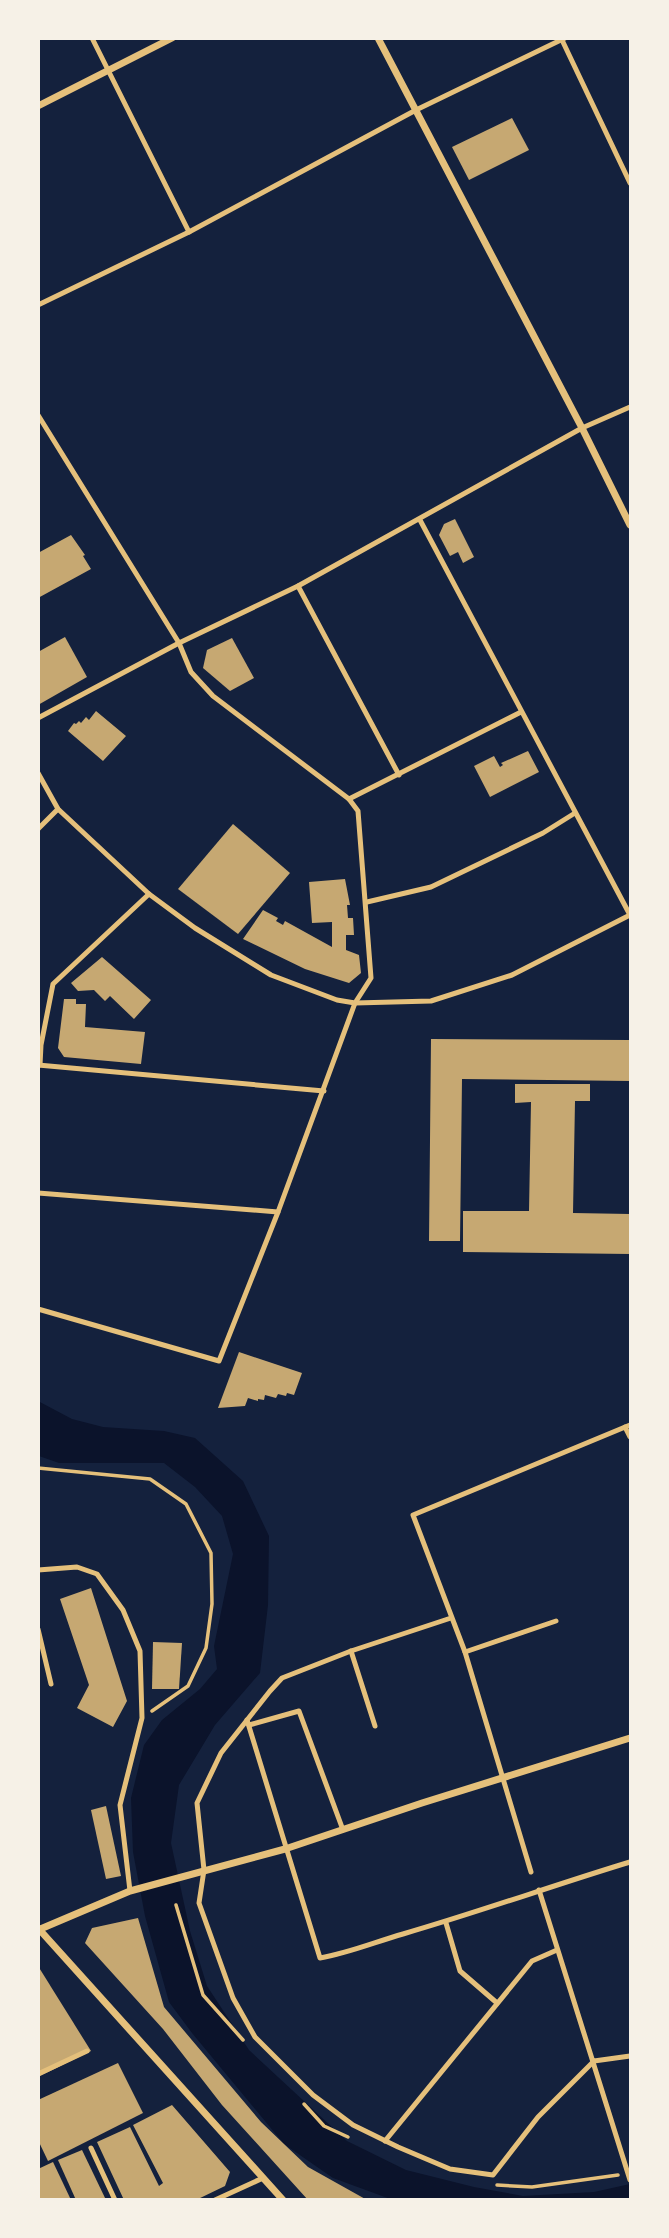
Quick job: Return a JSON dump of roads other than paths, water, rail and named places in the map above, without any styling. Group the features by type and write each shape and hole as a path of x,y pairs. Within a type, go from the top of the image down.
{"street":[{"path":"38,106 172,38"},
{"path":"378,38 631,525"},
{"path":"283,2200 39,1930 133,1890 285,1849 631,1738"}],"lane":[{"path":"92,38 189,232"},
{"path":"38,304 189,232 416,110 563,39 631,183"},
{"path":"38,718 179,643 298,586 582,428 631,407"},
{"path":"38,415 179,643 191,672 213,696 349,799 358,811 371,978 355,1003 324,1091 219,1361 38,1309"},
{"path":"38,773 58,809 149,894 195,928 271,975 337,1000 355,1003 431,1001 513,975 631,915 420,520"},
{"path":"298,586 399,775"},
{"path":"349,799 521,712"},
{"path":"38,829 58,809"},
{"path":"367,902 431,887 544,832 575,813"},
{"path":"149,894 53,984 39,1065 324,1091"},
{"path":"38,1193 278,1212"},
{"path":"531,1872 465,1652 413,1515 628,1426 631,1437"},
{"path":"38,1570 77,1567 97,1574 122,1609 140,1651 142,1718 120,1805 133,1890"},
{"path":"452,1618 351,1651 282,1678 221,1753 197,1803 204,1870 199,1903 233,1998 255,2037 313,2095 353,2124 450,2169 493,2175 538,2116 594,2062 631,2056"},
{"path":"465,1652 556,1621"},
{"path":"38,1629 51,1684"},
{"path":"351,1651 375,1726"},
{"path":"248,1723 299,1711 343,1830"},
{"path":"248,1723 320,1958 343,1954 401,1934 446,1923 539,1890 631,1863"},
{"path":"539,1890 628,2165 629,2177"},
{"path":"446,1923 460,1970 497,2003"},
{"path":"385,2141 532,1961 557,1950"},
{"path":"38,2074 86,2051"},
{"path":"90,2148 115,2200"},
{"path":"215,2200 264,2177"}],"water":[{"path":"38,1401 72,1419 103,1427 164,1431 195,1438 243,1481 269,1536 268,1605 260,1673 215,1725 179,1785 171,1843 190,1931 207,1986 249,2050 347,2141 406,2170 523,2196 594,2192 630,2184 630,2199 393,2200 333,2178 284,2144 169,2002 145,1916 133,1852 131,1798 144,1745 162,1720 200,1689 217,1669 214,1646 233,1554 222,1516 195,1487 164,1463 59,1463 39,1456"}]}
